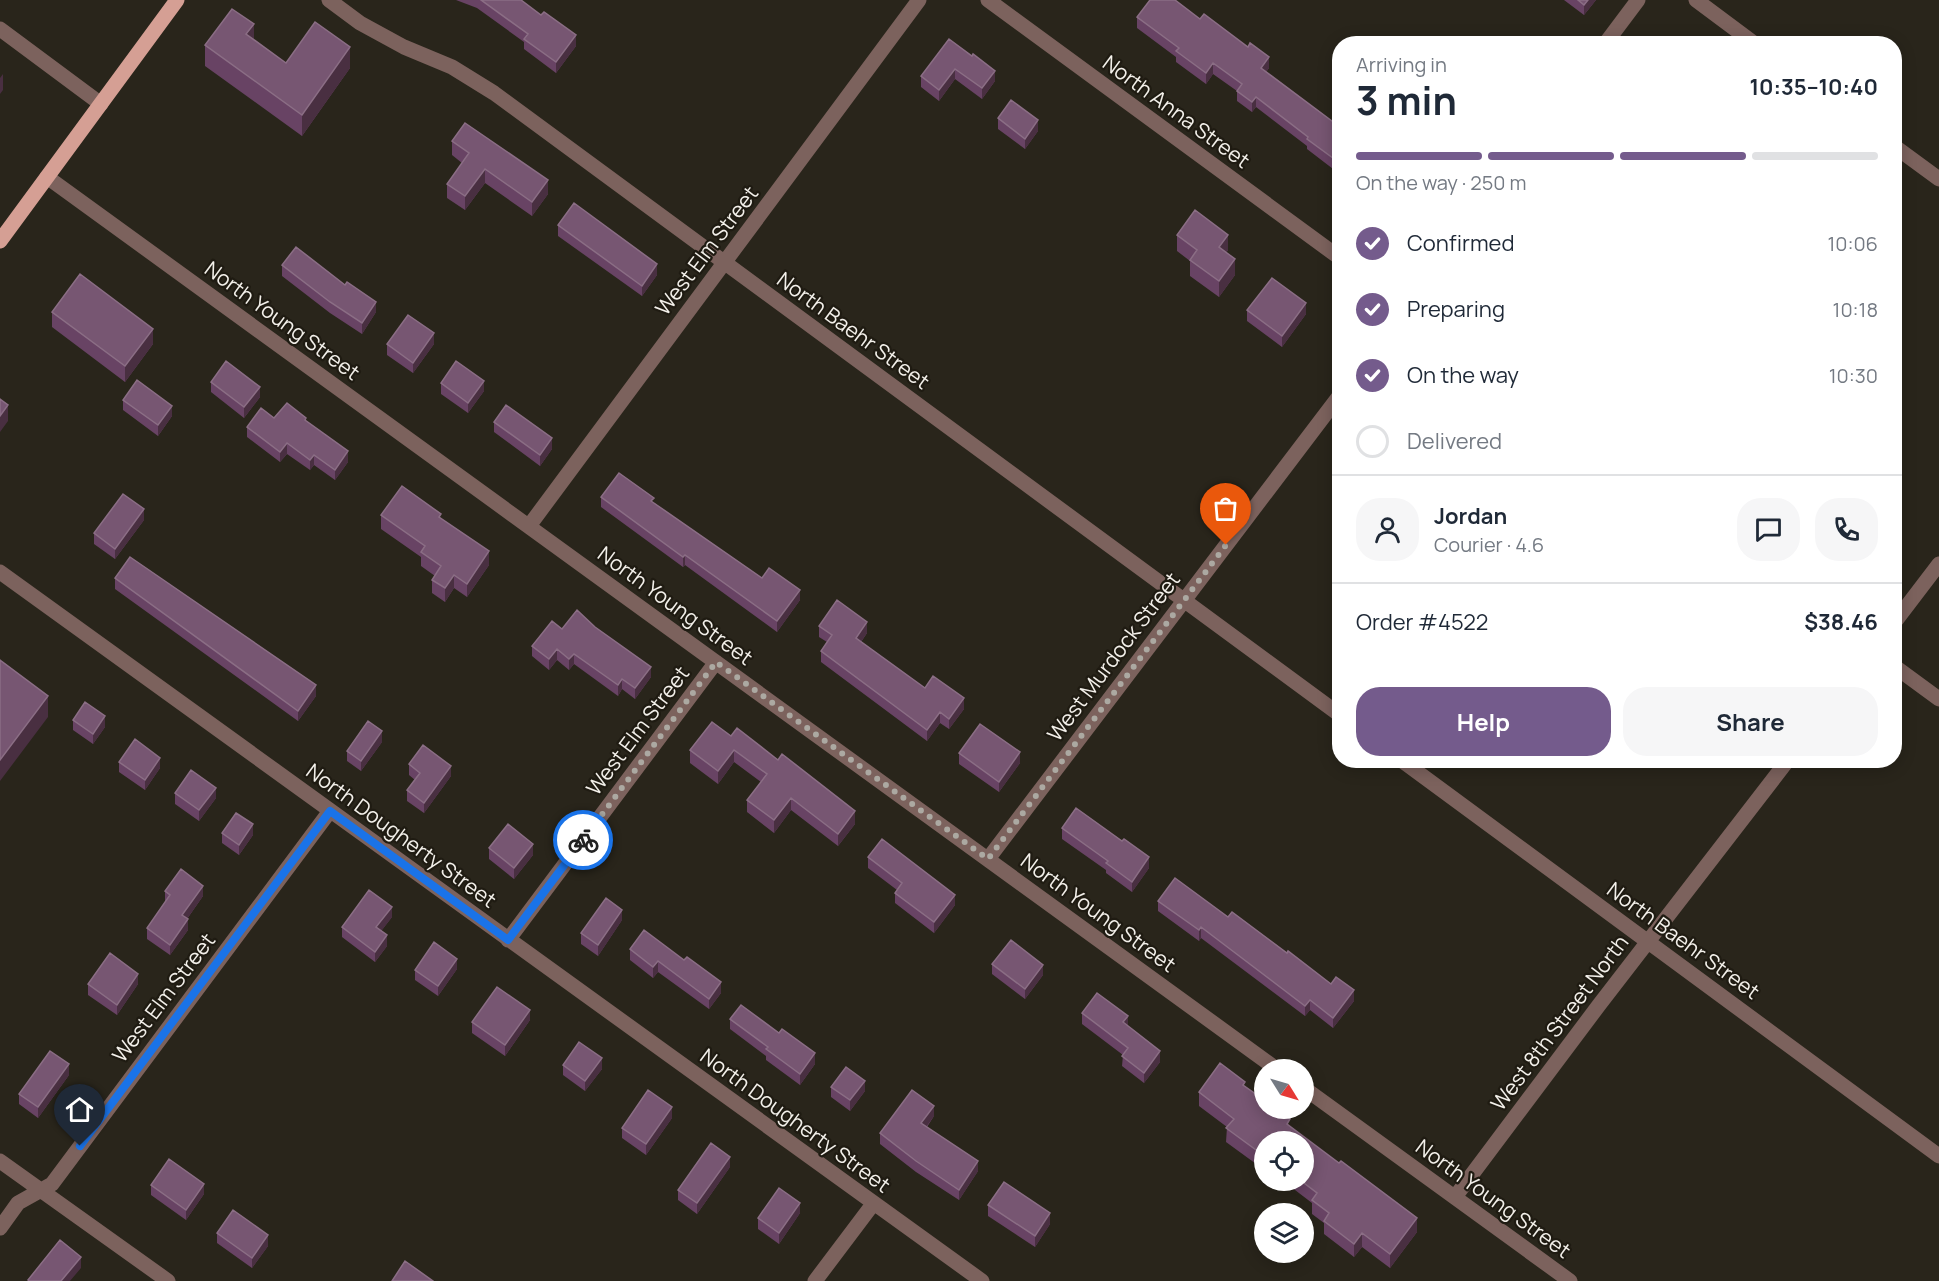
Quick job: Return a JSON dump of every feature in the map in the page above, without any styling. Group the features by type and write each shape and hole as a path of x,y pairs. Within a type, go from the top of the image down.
{"main road":[{"path":"0,241 177,0"}],"street":[{"name":"North Baehr Street","path":"329,0 360,23 404,47 452,67 495,93 1332,709"},
{"name":"West Elm Street","path":"529,526 919,0"},
{"name":"North Anna Street","path":"988,0 1332,252"},
{"path":"1611,36 1638,0"},
{"path":"1695,0 1744,36"},
{"path":"0,29 101,104"},
{"path":"1902,152 1939,179"},
{"name":"North Young Street","path":"47,177 1263,1059"},
{"name":"West Murdock Street","path":"988,859 1332,406"},
{"path":"1902,613 1939,564"},
{"name":"North Dougherty Street","path":"0,572 982,1281"},
{"name":"West Elm Street","path":"508,940 716,662"},
{"path":"1902,672 1939,699"},
{"name":"North Baehr Street","path":"1412,768 1939,1156"},
{"name":"West 8th Street North","path":"1455,1197 1782,768"},
{"name":"West Elm Street","path":"0,1228 18,1203 52,1184 330,811"},
{"name":"North Young Street","path":"1314,1095 1570,1281"},
{"path":"0,1161 168,1281"},
{"path":"816,1281 873,1203"}],"building":[{"path":"481,0 521,0 541,15 544,12 576,35 556,62 524,39 528,34"},
{"path":"1150,0 1175,0 1200,19 1204,14 1248,47 1250,43 1269,57 1261,68 1332,121 1332,157 1256,97 1252,102 1237,91 1242,84 1213,63 1206,73 1176,51 1179,48 1137,17"},
{"path":"1578,0 1588,0 1584,5"},
{"path":"232,9 254,24 246,34 286,63 315,22 350,47 302,115 205,45"},
{"path":"949,39 995,71 982,88 955,69 939,90 921,76"},
{"path":"1011,100 1038,120 1025,139 998,118"},
{"path":"465,123 548,180 532,202 485,169 465,196 447,184 469,153 452,141"},
{"path":"574,203 657,264 642,286 558,225"},
{"path":"1195,210 1228,235 1219,247 1235,259 1219,281 1190,260 1197,250 1177,235"},
{"path":"296,247 345,285 347,282 376,302 362,323 282,265"},
{"path":"80,274 153,329 125,366 52,312"},
{"path":"1272,278 1306,303 1282,336 1247,310"},
{"path":"408,315 434,333 413,363 387,344"},
{"path":"226,361 260,387 244,407 211,382"},
{"path":"456,361 484,381 468,403 441,383"},
{"path":"137,380 172,406 158,425 123,400"},
{"path":"0,399 8,405 0,416"},
{"path":"287,403 306,418 305,420 348,451 335,470 314,455 310,460 287,443 280,452 247,427 261,408 274,418"},
{"path":"506,405 552,438 540,455 494,422"},
{"path":"619,473 654,498 651,501 762,578 769,568 800,590 777,621 685,555 683,557 601,497"},
{"path":"402,486 441,514 439,517 489,551 467,584 454,575 445,588 432,580 441,566 421,552 425,546 381,515"},
{"path":"123,494 144,509 115,549 94,533"},
{"path":"130,557 316,685 298,711 115,578"},
{"path":"837,600 867,622 856,638 925,688 933,676 964,698 949,719 940,712 927,730 821,651 832,635 819,626"},
{"path":"577,610 595,627 651,667 635,688 622,679 618,685 574,654 569,659 557,649 549,659 532,646 552,621 562,629"},
{"path":"0,660 48,696 0,760"},
{"path":"85,702 105,716 93,734 73,720"},
{"path":"368,721 382,731 361,761 347,751"},
{"path":"712,722 731,736 737,728 778,760 782,754 855,811 838,834 791,798 774,820 747,800 767,774 734,750 718,771 690,750"},
{"path":"980,724 1020,752 999,782 959,753"},
{"path":"135,739 160,758 145,780 119,762"},
{"path":"423,745 451,766 424,803 407,790 420,773 409,764"},
{"path":"191,770 216,788 199,810 175,793"},
{"path":"1076,808 1149,857 1132,882 1106,863 1108,861 1062,828"},
{"path":"236,813 253,824 239,845 222,833"},
{"path":"508,824 533,844 514,868 489,848"},
{"path":"882,839 955,895 934,922 895,893 902,883 868,857"},
{"path":"181,869 203,886 182,915 188,919 170,945 147,928 170,895 165,891"},
{"path":"1175,878 1228,917 1232,912 1331,984 1336,977 1354,990 1333,1018 1310,1000 1305,1006 1201,927 1199,930 1158,901"},
{"path":"369,890 392,907 376,927 387,935 375,952 342,927"},
{"path":"606,898 622,910 598,945 581,933"},
{"path":"644,930 684,960 687,957 721,982 709,999 658,961 653,967 630,949"},
{"path":"1011,940 1043,965 1025,989 992,964"},
{"path":"434,942 457,959 438,986 415,970"},
{"path":"110,953 138,974 117,1005 88,984"},
{"path":"497,987 530,1010 505,1045 472,1022"},
{"path":"1097,993 1128,1016 1123,1022 1160,1051 1144,1073 1122,1056 1128,1048 1082,1013"},
{"path":"741,1005 779,1033 782,1029 815,1053 800,1074 730,1019"},
{"path":"579,1042 602,1058 585,1081 563,1065"},
{"path":"50,1051 69,1064 38,1107 19,1094"},
{"path":"1220,1063 1245,1082 1243,1085 1254,1093 1254,1119 1290,1119 1287,1124 1296,1131 1254,1131 1254,1148 1226,1128 1234,1119 1199,1092"},
{"path":"846,1067 865,1081 850,1100 831,1087"},
{"path":"648,1090 672,1107 646,1144 622,1128"},
{"path":"912,1090 934,1106 921,1123 978,1161 959,1190 880,1133"},
{"path":"711,1143 730,1157 697,1203 678,1190"},
{"path":"1314,1144 1339,1163 1341,1161 1417,1218 1390,1254 1362,1233 1354,1244 1324,1221 1329,1213 1312,1200 1317,1193 1314,1191"},
{"path":"169,1159 204,1184 186,1210 151,1185"},
{"path":"1004,1182 1050,1213 1035,1236 988,1205"},
{"path":"779,1188 800,1203 779,1233 758,1218"},
{"path":"233,1210 268,1235 252,1258 217,1233"},
{"path":"60,1240 81,1257 61,1281 29,1281 28,1280"},
{"path":"405,1261 433,1281 392,1281"}],"way so far":[{"path":"583,840 716,662 988,859 1226,545"}],"route":[{"path":"80,1146 330,811 508,940 583,840"}]}
